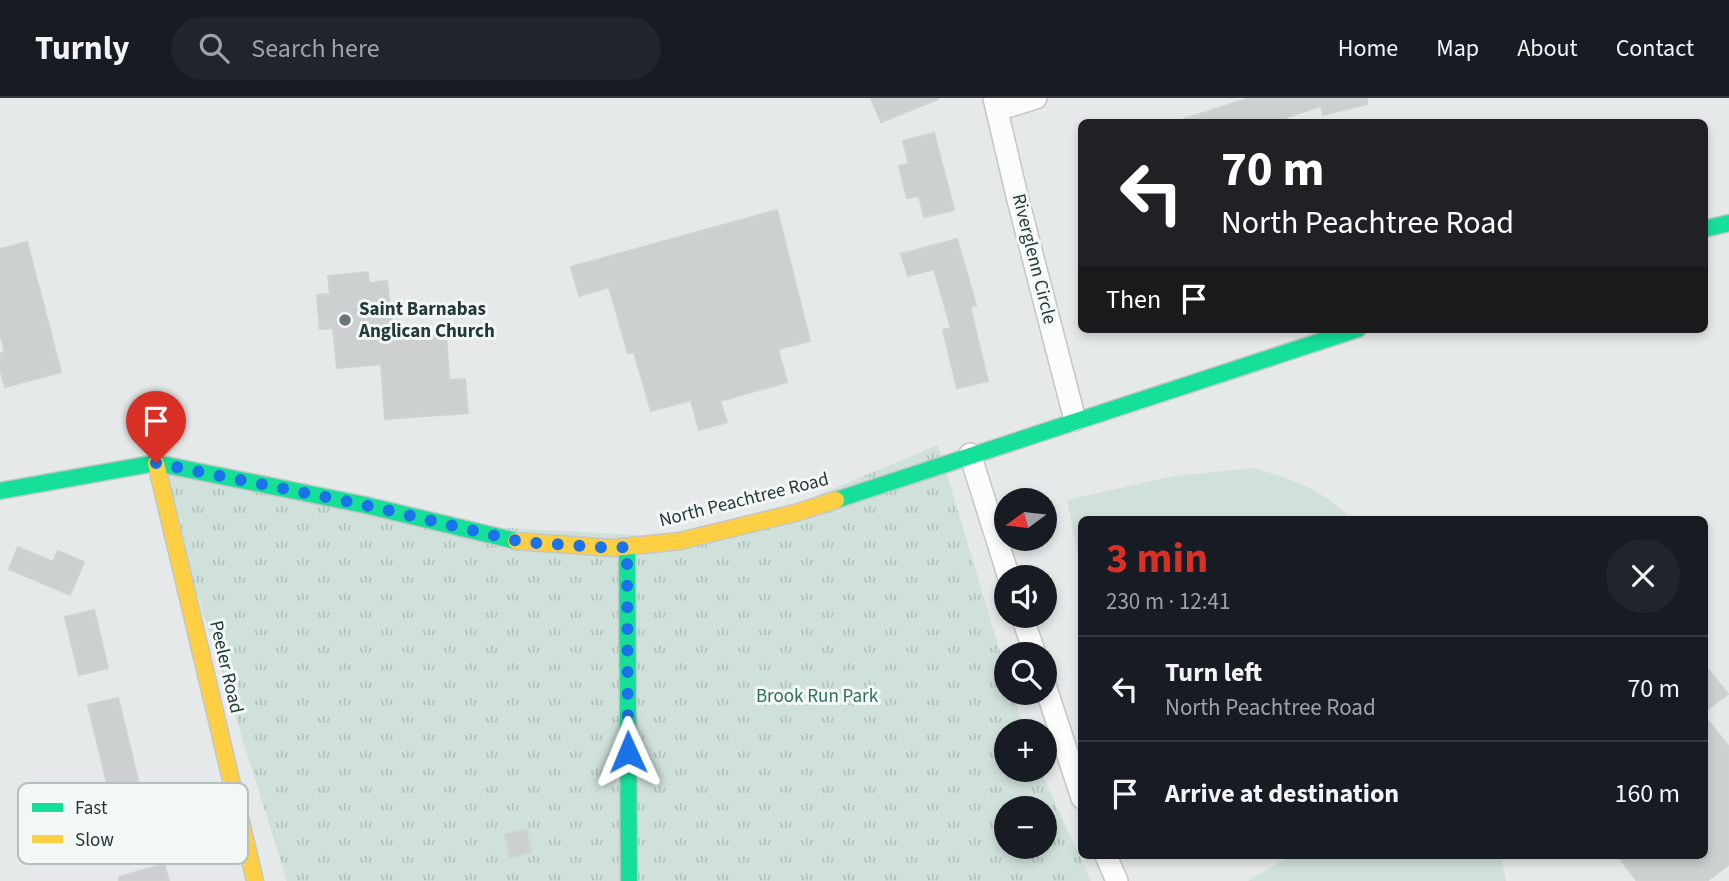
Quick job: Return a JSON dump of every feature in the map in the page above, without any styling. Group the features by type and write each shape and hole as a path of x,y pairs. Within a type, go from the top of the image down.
{"street":[{"path":"996,104 1037,98"},
{"name":"Riverglenn Circle","path":"996,104 1075,420"},
{"path":"1708,228 1729,223"},
{"name":"North Peachtree Road","path":"0,491 156,463 365,505 522,542 601,548 680,541 795,513 1346,333"},
{"path":"970,454 1005,565"},
{"name":"Peeler Road","path":"156,463 232,783"},
{"path":"0,478 20,488"},
{"path":"627,547 629,881"},
{"path":"1052,705 1078,786"},
{"name":"Peeler Road","path":"248,851 255,881"},
{"path":"1107,859 1117,881"}],"green space":[{"name":"Brook Run Park","path":"938,445 997,642 994,642 994,705 1016,705 1021,719 994,719 994,782 1046,782 1052,796 994,796 994,859 1057,859 1057,807 1078,853 1078,859 1081,859 1091,881 287,881 156,463 433,524 712,539"},
{"path":"1255,468 1319,494 1348,516 1078,516 1078,557 1067,500 1174,476"},
{"path":"1285,859 1502,859 1506,881 1248,881"}],"building":[{"path":"871,98 938,98 938,99 881,122"},
{"path":"1250,98 1367,98 1367,104 1323,115 1321,106 1287,117 1288,119 1184,119"},
{"path":"934,133 954,210 924,217 919,196 907,198 899,166 909,164 903,141"},
{"path":"777,210 810,341 778,349 787,382 720,401 727,422 699,430 691,400 651,411 634,352 628,353 609,287 579,296 571,267"},
{"path":"957,239 976,305 970,307 988,381 957,388 943,330 951,328 934,269 908,276 901,254"},
{"path":"27,242 61,372 5,387 0,368 0,354 5,352 0,333 0,249"},
{"path":"368,272 369,283 387,281 393,335 446,331 449,380 465,379 468,413 385,419 381,364 337,368 333,328 320,329 317,295 330,294 328,276"},
{"path":"18,547 53,562 58,551 84,562 70,595 9,569"},
{"path":"94,610 108,668 79,675 65,617"},
{"path":"1708,669 1728,694 1708,709"},
{"path":"118,698 139,783 107,783 88,705"},
{"path":"1708,720 1729,747 1729,864 1707,881 1637,881 1620,859 1708,859"},
{"path":"526,830 531,852 510,857 505,835"},
{"path":"164,864 169,881 119,881 119,877"}],"traffic: fast":[{"path":"1708,228 1729,223"},
{"path":"836,500 1346,333"},
{"path":"0,491 156,463 365,505 516,541"},
{"path":"627,547 629,881"}],"traffic: slow":[{"path":"156,463 232,783"},
{"path":"516,541 613,548 680,541 795,513 836,500"},
{"path":"248,851 255,881"}],"place":[{"name":"Saint Barnabas Anglican Church","path":"345,320"}],"route":[{"path":"156,463 365,505 522,542 627,547 628,752"}]}
